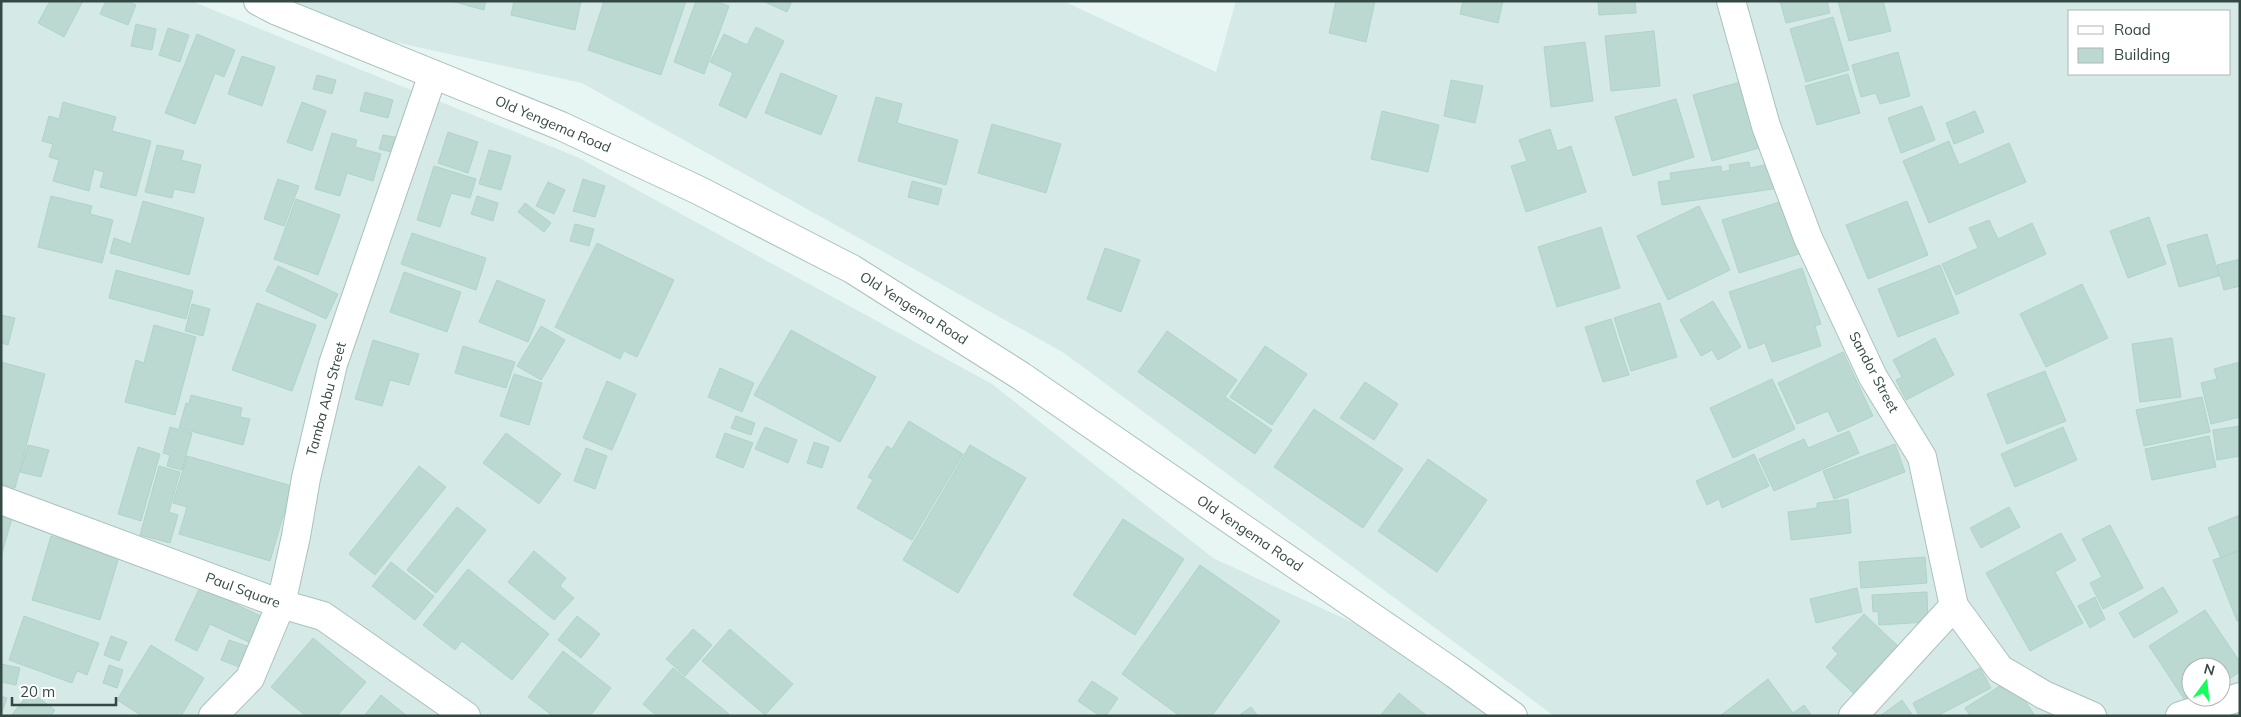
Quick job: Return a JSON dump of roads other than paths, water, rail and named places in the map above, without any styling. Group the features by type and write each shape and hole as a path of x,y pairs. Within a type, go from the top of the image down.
{"street":[{"name":"Old Yengema Road","path":"258,1 561,126 698,190 852,269 1021,376 1456,674 1513,716"},
{"name":"Sandor Street","path":"1732,1 1766,126 1808,238 1873,377 1922,457 1954,606"},
{"name":"Tamba Abu Street","path":"213,716 250,678 281,604 306,478 333,364 433,74"},
{"name":"Paul Square","path":"1,500 281,604 323,616 466,716"},
{"path":"1853,716 1954,606 2000,669 2044,695 2092,716"},
{"path":"2180,716 2240,697"}]}
